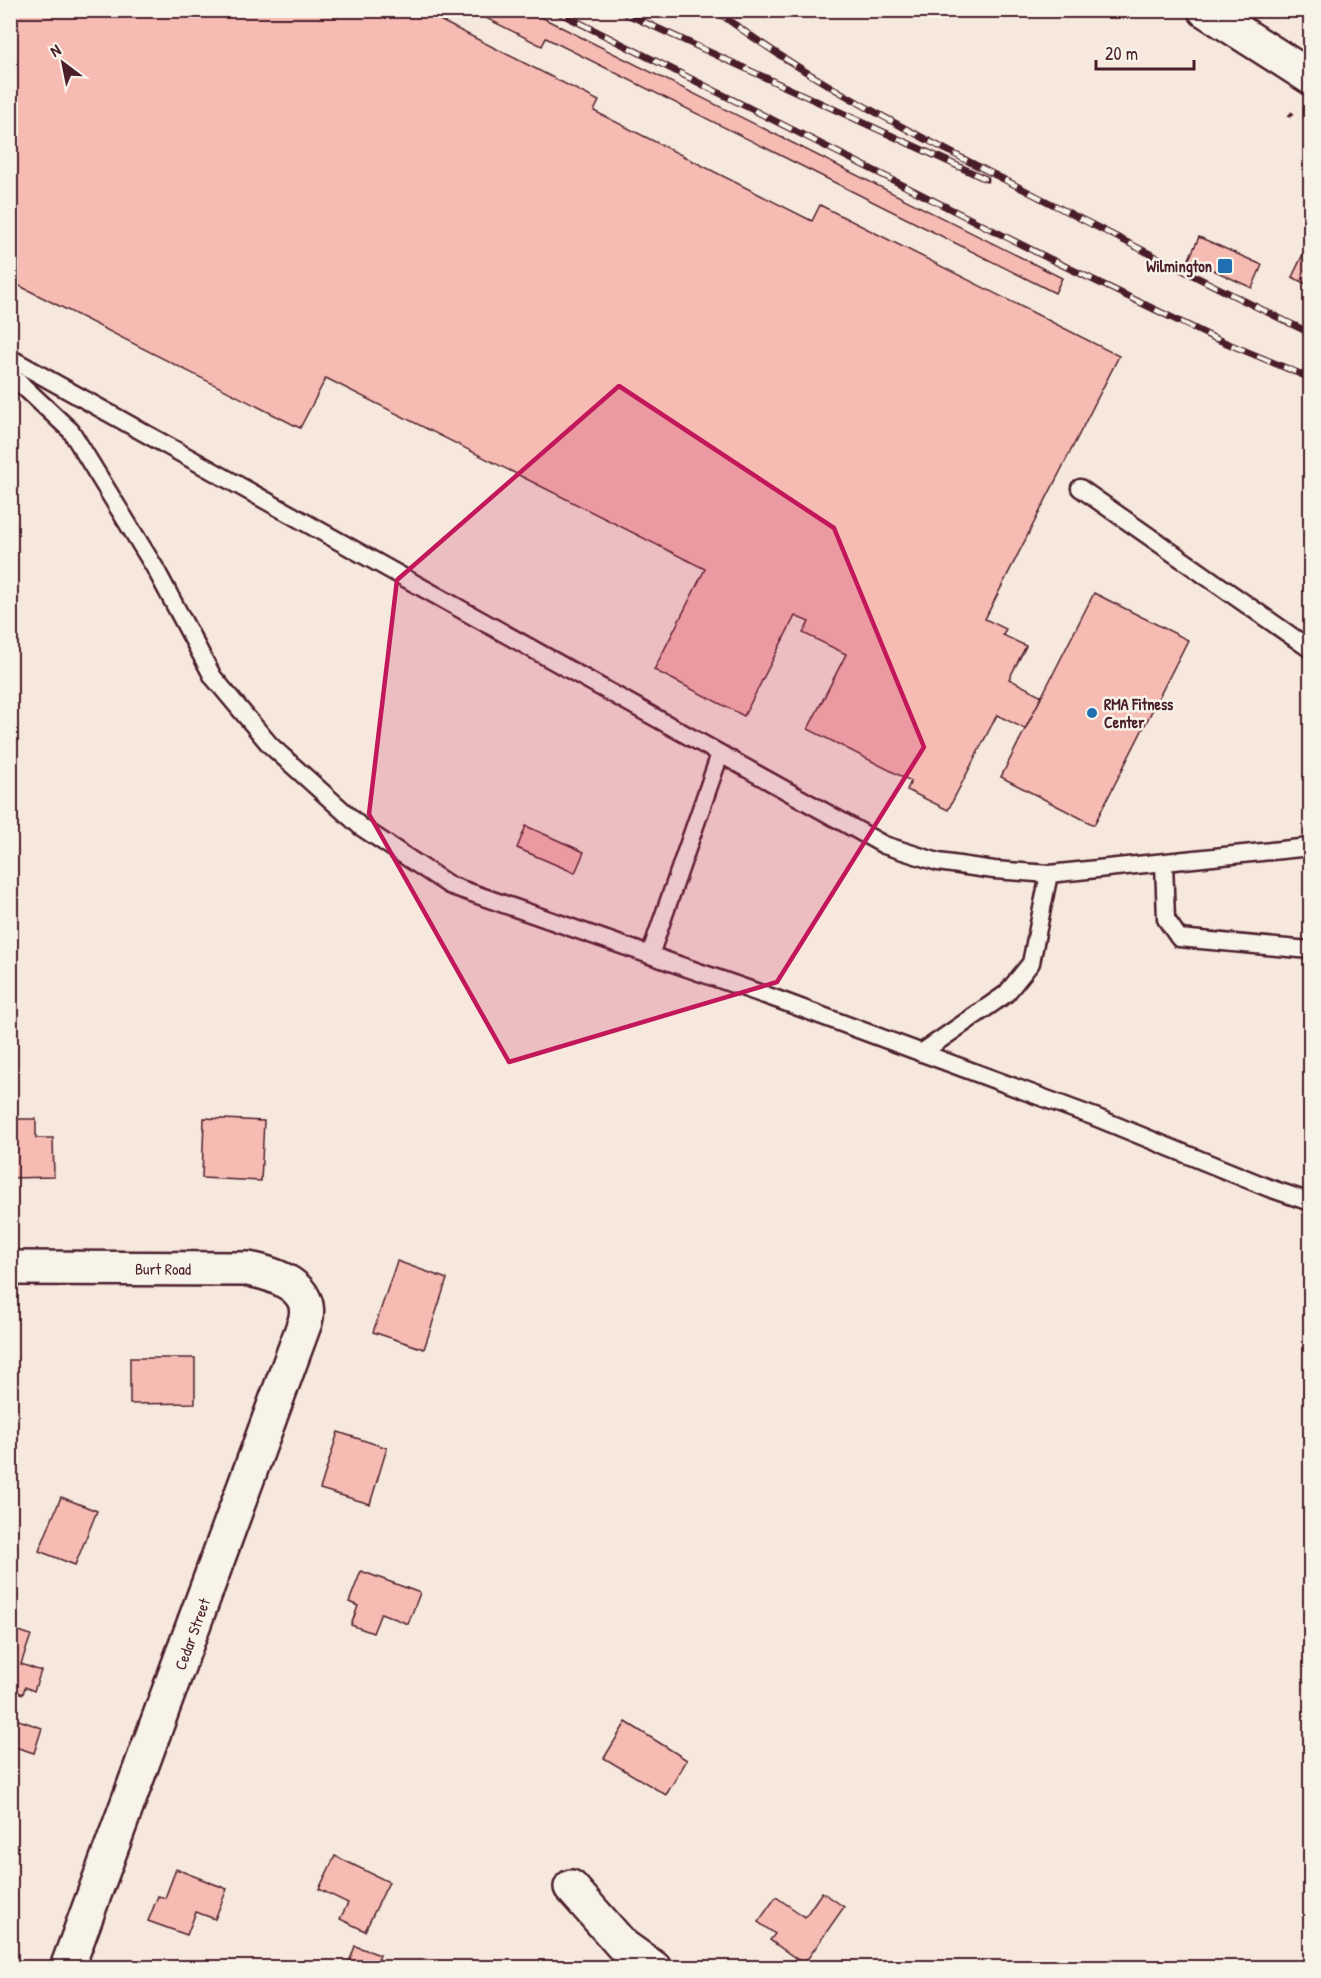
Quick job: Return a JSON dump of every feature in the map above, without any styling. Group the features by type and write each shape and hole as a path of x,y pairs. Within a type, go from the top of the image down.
{"street":[{"path":"1205,10 1311,77"},
{"name":"Burt Road","path":"10,1268 248,1269 278,1276 306,1299"},
{"name":"Cedar Street","path":"67,1968 305,1322 308,1309 306,1299"},
{"path":"572,1887 623,1946 654,1968"}],"lane":[{"path":"10,358 884,845 938,862 994,870 1049,874 1311,847"},
{"path":"10,374 71,431 155,568 213,677 270,745 362,827 449,885 921,1053 1095,1117 1269,1188 1311,1202"},
{"path":"1080,488 1311,649"},
{"path":"650,955 720,754"},
{"path":"1164,863 1166,920 1179,938 1311,950"},
{"path":"921,1053 1006,993 1031,963 1049,874"}],"path":[{"path":"1289,117 1295,110"}],"highlighted area":[{"path":"619,386 834,528 924,747 777,982 509,1062 369,814 397,580"}],"building":[{"path":"10,10 420,10 599,101 594,111 812,221 820,205 1119,356 985,619 1006,629 1003,635 1026,646 1009,679 1042,696 1025,729 997,715 948,810 907,790 911,781 808,729 846,654 803,633 809,622 795,616 744,716 654,670 705,569 326,378 300,428 10,281"},
{"path":"470,10 527,10 1062,278 1055,293 546,38 542,46"},
{"path":"1199,237 1262,265 1252,288 1189,259"},
{"path":"1310,240 1310,286 1292,277"},
{"name":"RMA Fitness Center","path":"1094,593 1188,640 1094,825 1001,777"},
{"path":"526,826 584,852 575,873 517,848"},
{"path":"204,1118 264,1121 261,1181 202,1178"},
{"path":"10,1119 36,1119 36,1138 53,1138 54,1177 10,1178"},
{"path":"397,1261 447,1279 424,1349 373,1332"},
{"path":"130,1358 195,1358 195,1403 130,1404"},
{"path":"338,1432 387,1448 370,1504 320,1489"},
{"path":"61,1497 97,1511 75,1565 39,1551"},
{"path":"361,1571 420,1593 408,1624 381,1613 373,1633 351,1625 358,1606 349,1602"},
{"path":"10,1628 31,1635 21,1664 41,1671 34,1691 25,1687 23,1694 10,1689"},
{"path":"10,1717 42,1728 34,1753 12,1746 10,1751"},
{"path":"626,1722 687,1760 666,1795 604,1758"},
{"path":"335,1856 389,1882 365,1931 340,1919 348,1903 319,1889"},
{"path":"176,1869 227,1889 215,1919 196,1912 187,1935 148,1921 158,1896 165,1898"},
{"path":"822,1892 844,1907 804,1964 770,1940 775,1934 758,1922 776,1897 805,1917"},
{"path":"355,1946 380,1955 376,1968 347,1968"}],"railway":[{"path":"554,10 1048,258 1212,337 1310,378"},
{"path":"618,10 986,179"},
{"path":"715,10 786,59 898,125 1310,333"}],"place":[{"name":"Wilmington","path":"1225,266"},
{"name":"RMA Fitness Center","path":"1092,713"}]}
